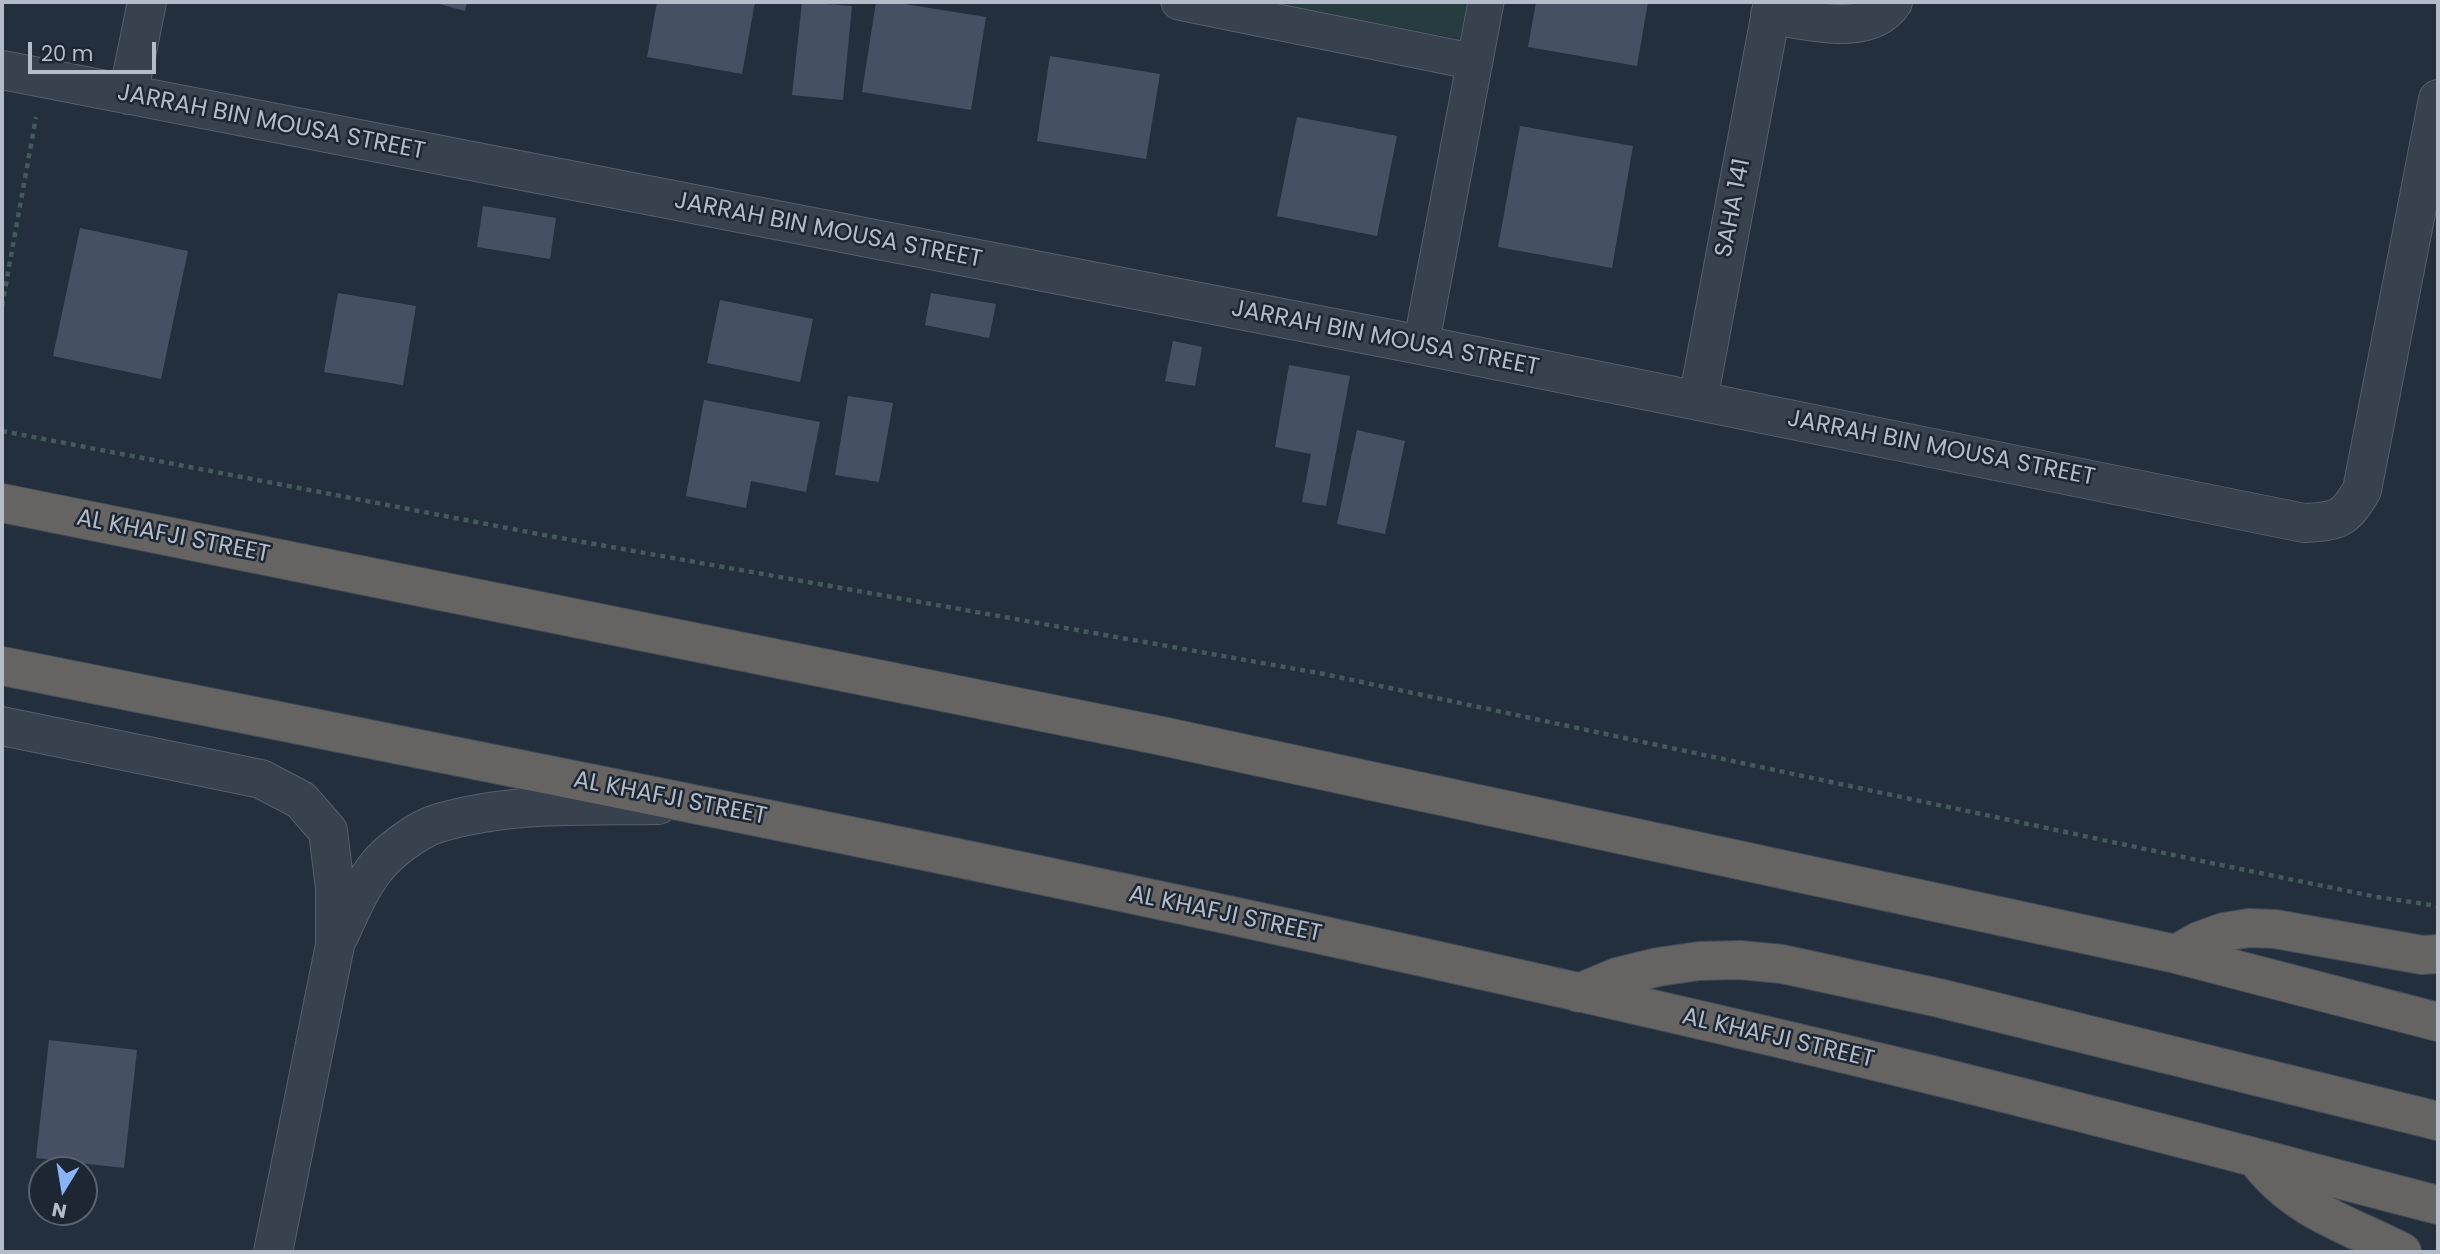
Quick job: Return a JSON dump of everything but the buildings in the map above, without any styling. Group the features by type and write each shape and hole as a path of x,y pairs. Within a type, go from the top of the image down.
{"highway":[{"name":"AL KHAFJI STREET","path":"2,503 1162,736 2176,954 2438,1022"},
{"name":"AL KHAFJI STREET","path":"2,666 1088,885 1579,993 1929,1074 2438,1205"},
{"path":"2176,954 2199,941 2224,932 2249,928 2275,929 2422,955 2438,954"},
{"path":"1579,993 1617,977 1699,961 1741,960 1782,964 1939,998 2438,1121"},
{"path":"2256,1158 2293,1198 2402,1252"}],"street":[{"path":"128,95 147,2"},
{"path":"1179,2 1475,62"},
{"path":"1421,345 1486,2"},
{"name":"SAHA 141","path":"1698,400 1771,8 1842,24 1867,22 1889,8 1893,2"},
{"name":"JARRAH BIN MOUSA STREET","path":"2,70 1421,345 2304,523 2330,521 2349,511 2362,490 2438,99"},
{"path":"2,726 261,779 301,800 328,831 335,888 335,945 273,1252"},
{"path":"335,945 374,869 394,848 436,824 487,813 545,807 693,804"}],"path":[{"path":"2,306 44,78"},
{"path":"2,431 544,535 1324,674 2211,863 2377,897 2438,906"}],"green space":[{"path":"1268,2 1467,2 1460,39"}]}
